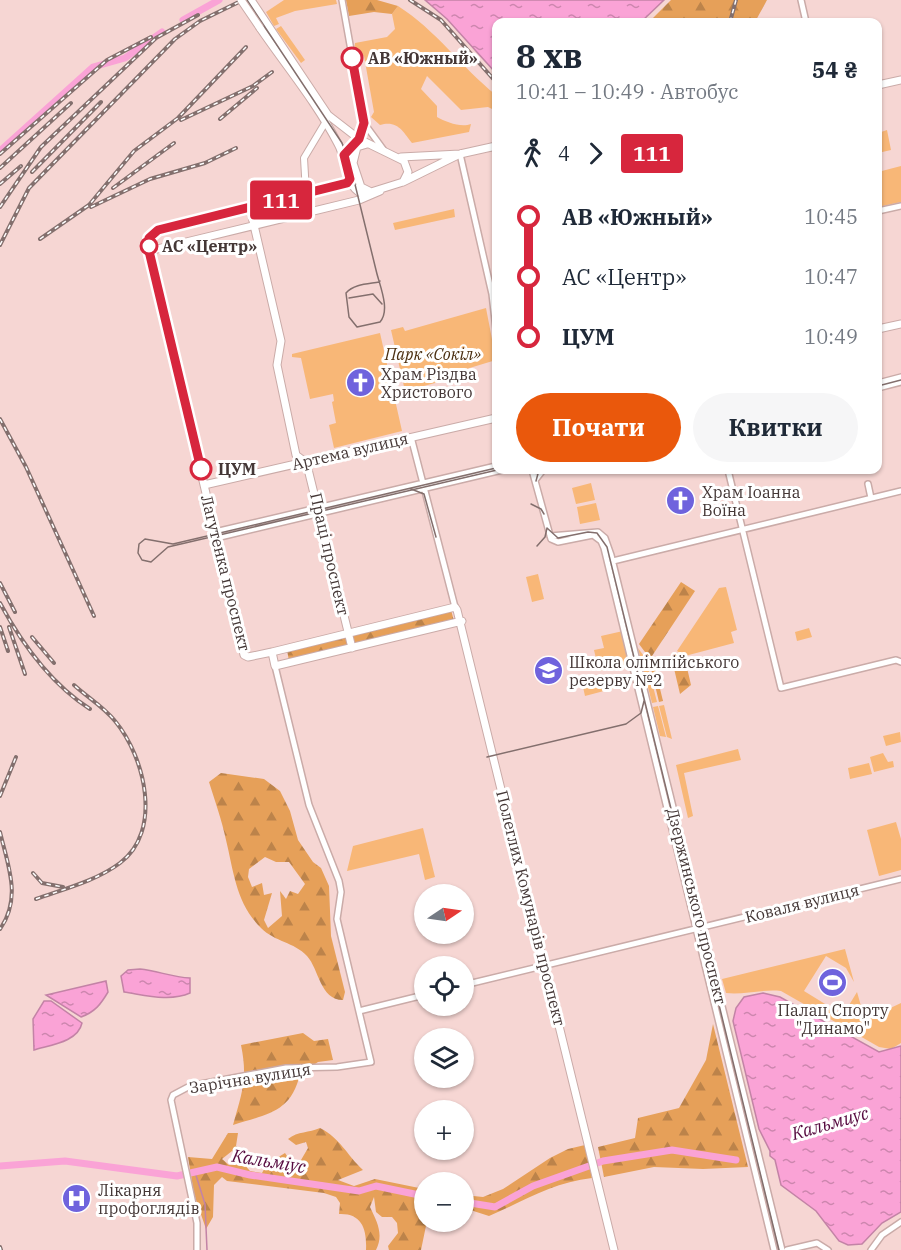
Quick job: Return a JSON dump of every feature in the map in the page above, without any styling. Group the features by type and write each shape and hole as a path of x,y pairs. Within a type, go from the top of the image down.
{"main road":[{"path":"241,0 325,123 344,155 350,179 357,193 380,191"},
{"path":"251,0 321,105 336,123 359,139 391,154 408,166 403,182"},
{"path":"882,84 901,80"},
{"path":"306,194 304,158 325,123"},
{"path":"344,155 359,139"},
{"path":"368,144 360,145 355,150 353,163 357,181 366,190 380,191"},
{"path":"391,154 412,158 460,154 492,147"},
{"path":"350,179 347,183 306,194 158,230 151,235 149,251 356,201 403,182 460,154"},
{"name":"Праці проспект","path":"250,207 281,341 277,365 296,455 306,461 352,648"},
{"name":"Лагутенка проспект","path":"149,251 244,655 248,657 272,652 275,666"},
{"path":"882,328 901,324"},
{"name":"Артема вулиця","path":"204,485 492,419"},
{"path":"272,652 455,607"},
{"name":"Полеглих Комунарів проспект","path":"455,607 462,621 614,1250"},
{"path":"275,666 462,621"}],"street":[{"path":"342,0 364,123 370,135 391,154"},
{"path":"801,0 805,18"},
{"path":"345,130 355,131 364,123"},
{"path":"355,150 364,123"},
{"path":"460,154 484,258 492,305"},
{"path":"882,210 901,206"},
{"path":"882,382 901,377"},
{"path":"882,387 901,382"},
{"path":"411,437 423,483"},
{"path":"216,535 492,467"},
{"path":"423,483 492,472"},
{"path":"533,474 547,528 554,542 596,536 601,541 611,563"},
{"path":"536,481 539,474"},
{"path":"729,474 781,688 896,660 901,662"},
{"name":"Полеглих Комунарів проспект","path":"423,483 443,568 455,607"},
{"path":"868,484 871,498"},
{"path":"611,563 901,491"},
{"path":"550,536 588,530 598,532 605,538 611,563"},
{"name":"Дзержинського проспект","path":"611,563 782,1250"},
{"name":"Дзержинського проспект","path":"611,563 695,928 774,1250"},
{"name":"Лагутенка проспект","path":"275,666 309,805 339,881 341,892 337,920 371,1062"},
{"name":"Коваля вулиця","path":"474,982 901,879"},
{"path":"359,1011 414,997"},
{"name":"Зарічна вулиця","path":"197,1250 197,1223 171,1100 176,1091 190,1086 286,1068 337,1067 371,1062"},
{"path":"871,1250 885,1232 901,1222"},
{"path":"787,1250 817,1243 828,1250"}],"green space":[{"path":"284,0 336,0 337,4 295,11 276,18 279,24 274,26 266,12"},
{"path":"346,0 377,0 398,6 392,14 374,12 349,16"},
{"path":"671,0 767,0 757,18 653,18"},
{"path":"398,6 412,16 492,91 492,109 488,107 461,110 427,76 421,89 437,106 437,117 458,125 471,124 469,132 412,143 396,126 380,125 371,117 374,112 364,56 354,50 355,43 387,37 395,29 392,14"},
{"path":"281,26 305,60 301,63 276,29"},
{"path":"887,130 891,150 882,152 882,132"},
{"path":"901,166 901,202 882,206 882,171"},
{"path":"454,209 455,217 395,230 393,223"},
{"name":"Парк «Сокіл»","path":"486,308 492,339 492,361 463,370 454,378 405,391 391,330 403,327 405,331"},
{"path":"380,333 402,431 334,448 329,425 336,423 332,402 334,401 333,394 310,399 301,358 292,357 292,354"},
{"path":"591,483 595,500 576,504 572,488"},
{"path":"596,503 600,520 580,524 577,507"},
{"path":"538,574 544,599 532,602 526,577"},
{"path":"681,582 695,591 652,656 663,701 659,702 648,656 639,644"},
{"path":"726,587 737,630 731,632 734,643 685,656 677,651 719,588"},
{"path":"451,610 454,621 354,646 351,634"},
{"path":"809,628 812,637 797,641 795,632"},
{"path":"623,631 631,663 599,671 594,650 604,648 601,636"},
{"path":"346,636 349,646 289,661 287,650"},
{"path":"638,648 646,659 657,702 652,703"},
{"path":"676,653 685,659 691,685 680,694 672,660"},
{"path":"617,678 619,687 585,696 583,687"},
{"path":"664,705 672,739 667,737 659,706"},
{"path":"658,706 666,737 660,736 653,707"},
{"path":"900,732 901,742 886,746 883,736"},
{"path":"738,749 741,760 684,773 693,816 688,818 676,765"},
{"path":"883,753 888,762 893,761 894,767 874,772 870,757"},
{"path":"869,763 872,774 850,779 848,768"},
{"path":"221,773 264,779 280,791 290,811 298,840 313,862 321,868 329,886 331,936 345,992 343,1000 329,995 311,962 302,951 266,933 246,908 237,887 209,782","holes":["265,857 276,862 289,862 305,884 298,894 290,891 286,899 280,891 282,916 268,928 264,920 272,893 264,895 262,883 252,887 248,877 249,869"]},
{"path":"896,822 901,839 901,870 879,876 867,830"},
{"path":"423,828 435,877 425,880 419,854 347,871 353,846"},
{"path":"845,949 854,982 846,968 826,956 804,991 843,1015 857,992 865,1020 901,1003 901,1043 891,1049 879,1047 781,991 726,993 722,979"},
{"path":"713,1024 748,1167 703,1169 654,1167 604,1177 598,1147 635,1138 638,1118 679,1108 706,1060"},
{"path":"303,1033 314,1041 328,1039 333,1060 318,1062 300,1074 291,1097 276,1110 233,1125 244,1077 241,1045"},
{"path":"320,1128 338,1142 363,1170 338,1180 354,1186 375,1179 414,1187 414,1232 425,1232 421,1250 389,1250 388,1246 398,1233 397,1223 392,1217 382,1217 376,1212 374,1197 370,1207 379,1228 379,1239 376,1250 366,1250 362,1224 353,1216 339,1214 340,1203 336,1197 324,1193 227,1181 222,1177 214,1185 213,1217 206,1229 194,1194 188,1157 212,1159 228,1133 238,1133 236,1146 242,1150 243,1156 232,1151 222,1159 229,1165 242,1162 250,1171 262,1173 267,1164 285,1153 291,1162 301,1160 308,1148 306,1142 296,1145 288,1139"},
{"path":"585,1145 592,1178 552,1188 489,1216 474,1211 474,1196 483,1197 503,1189 568,1149"}],"water":[{"path":"425,0 664,0 645,18 492,18 492,69 447,19"},
{"path":"140,969 190,978 190,993 166,997 124,992 121,976 128,970"},
{"path":"106,981 108,992 103,1000 94,1010 81,1017 46,995"},
{"name":"Кальмиус","path":"763,993 780,997 879,1052 901,1046 901,1212 882,1223 862,1244 848,1245 839,1241 816,1211 781,1185 775,1160 770,1156 770,1151 759,1129 733,1021 736,1008 744,997"},
{"path":"44,1001 51,1001 82,1023 75,1035 69,1039 34,1050 33,1019"}],"waterway":[{"path":"183,20 219,0"},
{"path":"0,151 93,67 125,58 162,32"},
{"name":"Кальміус","path":"474,1204 495,1207 533,1186 603,1161 672,1150 736,1160"},
{"name":"Кальміус","path":"0,1166 65,1161 177,1176 217,1167 250,1175 359,1191 376,1186 414,1194"},
{"path":"195,1172 205,1204 207,1250"}],"tram line":[{"path":"247,0 342,143 350,164 377,276 379,282 381,289 384,304 383,317 380,322 357,327 349,317 346,293 357,286 379,282 380,281"},
{"path":"349,298 373,294 382,304"},
{"path":"882,385 901,380"},
{"path":"492,469 173,544 145,539 139,544 138,553 142,560 151,562 168,547 492,471"},
{"path":"536,481 538,474"},
{"path":"411,489 424,494 436,537"},
{"path":"531,504 541,509 544,514"},
{"path":"547,528 558,538 588,532 597,533 607,547 779,1250"},
{"path":"537,546 545,537 547,528"},
{"path":"487,757 626,724 641,713 644,701"}],"railway":[{"path":"0,245 29,188 175,39 200,21 243,0"},
{"path":"410,0 441,20 492,77"},
{"path":"731,18 736,0"},
{"path":"0,207 41,147 156,38 198,15"},
{"path":"0,154 107,60 151,37"},
{"path":"40,239 89,205 134,151 178,118 246,47"},
{"path":"181,120 253,86 272,72"},
{"path":"220,119 257,88"},
{"path":"32,172 101,102"},
{"path":"0,168 71,103"},
{"path":"113,188 174,143"},
{"path":"91,207 150,179 205,163 236,148"},
{"path":"0,184 21,166"},
{"path":"0,419 26,467 94,616"},
{"path":"0,583 15,612"},
{"path":"0,603 28,648 50,675 90,709"},
{"path":"0,627 8,651"},
{"path":"9,627 25,674"},
{"path":"32,637 54,663"},
{"path":"36,899 90,880 111,869 133,849 142,832 145,794 141,773 126,736 111,716 74,685"},
{"path":"0,796 16,757"},
{"path":"0,832 9,869 12,894 7,917 0,929"},
{"path":"33,873 42,883 63,887"}],"bus line":[{"name":"111","path":"201,469 149,251 149,238 158,230 347,183 350,179 344,155 359,139 364,123 352,58"}],"place":[{"name":"АВ «Южный»","path":"352,58"},
{"name":"АС «Центр»","path":"149,246"},
{"name":"Храм Різдва Христового","path":"360,383"},
{"name":"ЦУМ","path":"201,469"},
{"name":"Храм Іоанна Воїна","path":"681,501"},
{"name":"Школа олімпійського резерву №2","path":"548,671"},
{"name":"Палац Спорту \"Динамо\"","path":"833,982"},
{"name":"Лікарня профоглядів","path":"77,1199"}]}
